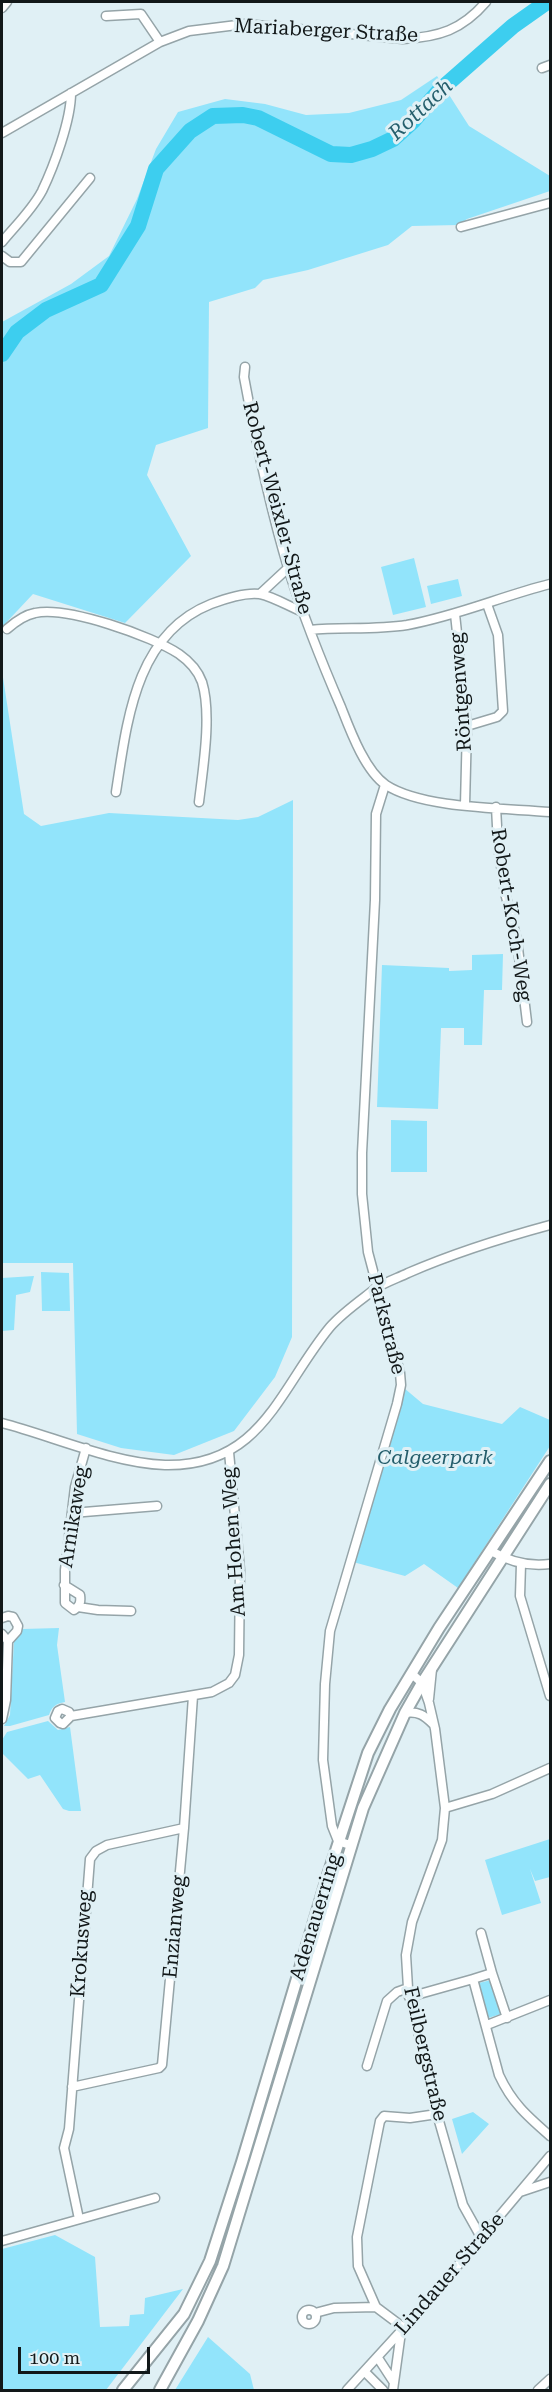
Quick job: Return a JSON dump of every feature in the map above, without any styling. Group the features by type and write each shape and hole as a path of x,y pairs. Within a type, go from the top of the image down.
{"main road":[{"name":"Adenauerring","path":"123,2391 184,2314 210,2261 338,1841 368,1753 390,1709 439,1628 550,1461"},
{"name":"Adenauerring","path":"160,2391 198,2321 223,2266 350,1845 375,1778 405,1713 550,1484"}],"street":[{"path":"2,8 7,2"},
{"name":"Mariaberger Straße","path":"2,133 160,42 189,32 245,24 403,39 426,38 459,27 486,2"},
{"path":"106,16 141,14 160,42"},
{"path":"2,242 41,192 71,109 71,93"},
{"path":"2,256 10,262 21,262 90,178"},
{"path":"461,228 550,203"},
{"name":"Robert-Weixler-Straße","path":"245,367 244,377 266,481 288,568 309,630 354,739 368,763 385,785"},
{"path":"260,594 288,568"},
{"path":"309,630 384,628 455,614 550,584"},
{"path":"116,792 131,708 143,671 158,643 176,625 197,610 225,598 260,594 303,612"},
{"path":"467,726 497,717 503,711 498,635 487,604"},
{"path":"7,629 18,619 34,613 66,613 95,620 158,643 192,665 202,682 204,699 205,736 199,802"},
{"name":"Röntgenweg","path":"455,614 467,726 465,805"},
{"path":"385,785 425,801 550,812"},
{"name":"Parkstraße","path":"338,1841 332,1826 323,1760 325,1684 330,1631 401,1385 400,1373 368,1252 362,1194 362,1153 375,900 375,814 385,785"},
{"name":"Robert-Koch-Weg","path":"496,807 504,893 517,940 527,1022"},
{"path":"2,1423 113,1456 165,1465 205,1459 229,1452 260,1427 332,1325 378,1287 476,1247 550,1225"},
{"name":"Arnikaweg","path":"64,1585 80,1595 81,1600 74,1610 65,1603 64,1585 75,1487 86,1448"},
{"name":"Am Hohen Weg","path":"71,1716 193,1696 221,1689 229,1683 238,1667 240,1570 229,1452"},
{"path":"72,1513 157,1506"},
{"path":"491,1551 534,1567 550,1564"},
{"path":"521,1564 520,1596 550,1696"},
{"path":"78,1607 131,1611"},
{"path":"2,1618 8,1616 17,1621 17,1631 5,1637 6,1700 2,1719"},
{"name":"Feilbergstraße","path":"429,1703 432,1669"},
{"path":"412,1674 423,1683"},
{"name":"Feilbergstraße","path":"423,1683 435,1725 445,1808 442,1840 412,1922 406,1955 409,1993 437,2114 463,2205 482,2239"},
{"name":"Enzianweg","path":"72,2087 162,2065 184,1828 193,1696"},
{"path":"405,1713 424,1715 435,1725"},
{"path":"445,1808 492,1794 550,1768"},
{"name":"Krokusweg","path":"80,2219 64,2148 68,2132 90,1859 96,1851 106,1845 184,1828"},
{"path":"338,1841 350,1845"},
{"path":"481,1933 507,2018"},
{"path":"367,2067 387,2001 397,1992 409,1993 492,1973"},
{"path":"473,1979 499,2075 517,2107 550,2136"},
{"path":"487,2025 550,2000"},
{"path":"393,2386 403,2330 376,2307 361,2275 357,2236 380,2121 384,2116 410,2118 437,2114"},
{"name":"Lindauer Straße","path":"347,2391 482,2239 550,2156"},
{"path":"520,2192 550,2182"},
{"path":"2,2241 155,2198"},
{"path":"315,2313 334,2308 376,2307"},
{"path":"378,2358 393,2386"},
{"path":"365,2372 383,2391"},
{"path":"538,2391 550,2379"}],"green space":[{"path":"437,76 469,126 550,176 550,191 467,219 458,225 412,226 388,245 308,270 263,280 255,288 209,302 208,428 156,445 147,475 191,556 125,623 33,594 2,627 2,322 71,284 109,256 137,199 156,149 178,112 225,99 265,104 306,115 349,113 401,100"},
{"path":"414,558 426,607 393,615 381,567"},
{"path":"458,579 462,596 431,604 427,586"},
{"path":"2,671 24,814 41,826 109,813 238,820 258,817 293,800 292,1337 275,1377 234,1431 174,1455 121,1448 77,1434 73,1263 2,1263"},
{"path":"503,954 502,990 484,990 482,1045 464,1045 464,1028 441,1028 438,1109 377,1107 382,965 449,968 449,971 472,970 472,955"},
{"path":"391,1120 427,1121 427,1172 391,1172"},
{"path":"41,1272 69,1273 70,1311 42,1311"},
{"path":"34,1276 30,1292 16,1295 14,1330 2,1331 2,1278"},
{"name":"Calgeerpark","path":"404,1388 423,1404 502,1424 520,1407 550,1420 550,1446 458,1588 424,1564 405,1576 353,1562"},
{"path":"59,1628 57,1645 65,1702 51,1709 49,1715 4,1726 10,1715 14,1641 22,1629"},
{"path":"48,1721 58,1730 70,1727 81,1811 63,1809 40,1775 28,1779 2,1753 2,1740 7,1732"},
{"path":"550,1839 550,1877 535,1881 530,1869 541,1903 502,1915 485,1860"},
{"path":"491,1980 501,2014 488,2018 479,1983"},
{"path":"473,2112 489,2124 462,2154 452,2119"},
{"path":"55,2235 95,2257 100,2327 129,2326 130,2315 144,2314 145,2298 183,2289 106,2390 2,2390 2,2249"},
{"path":"208,2337 250,2374 254,2390 175,2390"}],"waterway":[{"name":"Rottach","path":"2,354 17,332 46,310 101,285 138,226 156,169 190,131 213,116 243,115 258,118 331,154 351,155 372,149 393,139 413,121 439,91 513,26 547,2"}]}
